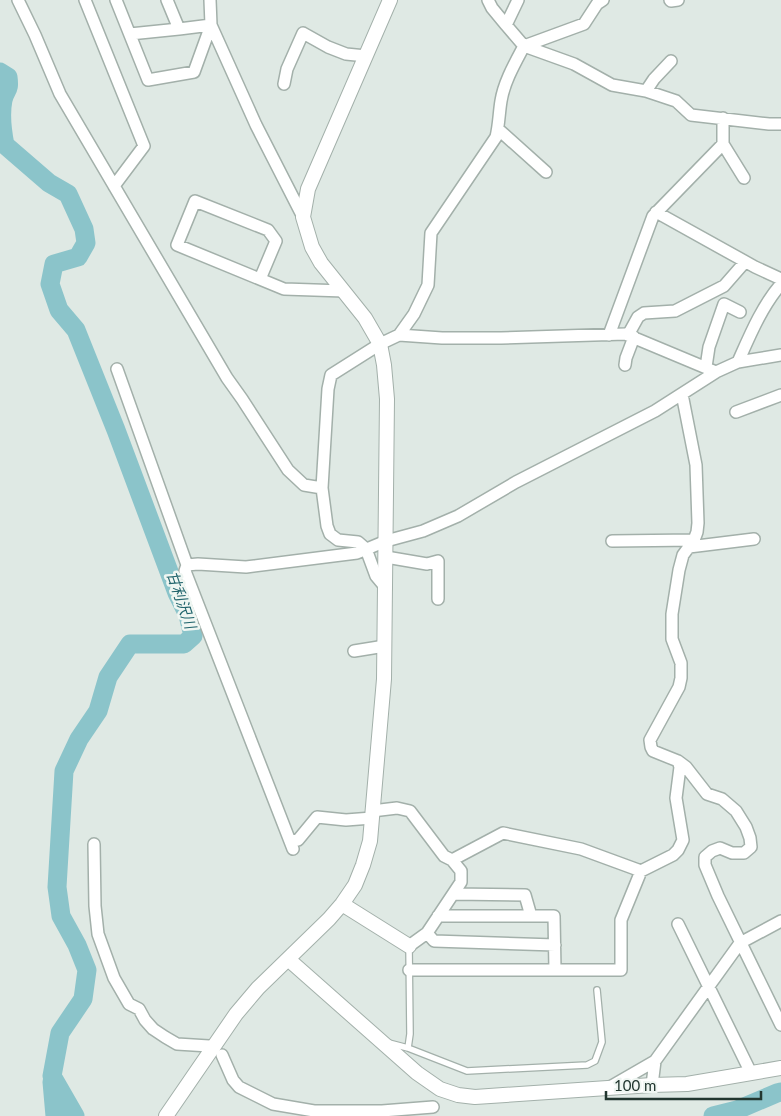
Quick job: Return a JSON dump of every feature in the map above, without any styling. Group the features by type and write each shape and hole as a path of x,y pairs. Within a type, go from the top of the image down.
{"street":[{"path":"18,0 60,94 222,370 288,470 304,484 322,488"},
{"path":"86,0 144,146 114,186"},
{"path":"116,0 148,80 194,72 210,25 210,0"},
{"path":"167,0 179,29"},
{"path":"304,217 308,188 390,0"},
{"path":"488,0 492,8 524,46 574,64 612,84 646,91 676,101 691,115 781,124"},
{"path":"506,25 518,0"},
{"path":"386,588 376,576 366,549 358,542 338,540 330,534 327,526 322,488 328,389 331,375 380,344 399,335 414,314 428,285 431,233 496,137 501,100 524,46 584,24 597,4 602,0"},
{"path":"670,0 678,0"},
{"path":"130,34 210,25"},
{"path":"166,1116 236,1014 258,988 329,919 355,886 370,841 384,679 387,399 380,344 365,318 321,263 312,247 304,217 256,125 210,25"},
{"path":"284,84 287,69 303,33 346,54 366,56"},
{"path":"646,91 654,79 671,61"},
{"path":"723,118 723,144 744,178"},
{"path":"498,129 546,172"},
{"path":"609,334 653,216 723,144"},
{"path":"260,279 276,240 268,230 195,201 177,245 284,289 344,291"},
{"path":"656,212 745,262 781,279"},
{"path":"625,365 631,336 638,317 644,313 675,310 724,286 745,262"},
{"path":"738,362 753,328 774,292 781,284"},
{"path":"711,369 709,347 724,304 740,312"},
{"path":"399,335 442,338 501,338 625,334 711,369"},
{"path":"187,565 246,567 357,553 386,541 423,531 458,516 516,482 655,411 682,394 711,369 738,362 781,355"},
{"path":"117,369 187,565 186,571 292,845 317,817 346,820 397,808 410,811 444,856 452,860 461,871 461,882 427,933 409,946 342,904"},
{"path":"682,394 696,465 698,523 697,532 692,544 683,555 672,614 672,639 682,664 681,678 679,686 650,740 651,747 654,751 678,761 686,767 707,794 722,799 736,811 746,827 751,847 744,853 732,853 720,848 712,851 705,857 705,865 740,943 781,1025"},
{"path":"736,412 781,395"},
{"path":"612,541 692,544 754,539"},
{"path":"386,558 427,564 438,561 438,599"},
{"path":"354,651 385,646"},
{"path":"410,970 621,970 622,920 641,871 673,855 683,840 676,798 680,767 678,761"},
{"path":"452,860 503,833 581,849 641,871"},
{"path":"94,844 95,906 98,934 114,978 129,1004 140,1009 149,1025 165,1037 177,1044 209,1046"},
{"path":"453,894 526,896 531,916"},
{"path":"438,916 554,916 555,970"},
{"path":"609,1088 655,1061 740,943 781,921"},
{"path":"678,924 751,1074"},
{"path":"427,933 434,941 555,945"},
{"path":"288,959 428,1081 440,1089 458,1095 475,1097 687,1084 781,1068"},
{"path":"222,1055 233,1080 239,1088 273,1104 314,1111 382,1111 433,1107"},
{"path":"652,1085 655,1061"}],"lane":[{"path":"408,1048 410,1034 409,946"},
{"path":"380,1041 408,1048 467,1071 587,1065 595,1061 602,1042 597,990"}],"waterway":[{"name":"甘利沢川","path":"0,72 8,77 8,88 4,96 2,111 5,145 49,183 68,194 84,229 86,243 78,257 54,264 50,284 59,310 76,330 177,593 188,615 193,636 184,644 130,644 108,677 98,711 79,739 64,771 57,887 61,916 77,945 87,970 83,999 60,1033 52,1076 75,1116"},
{"path":"52,1082 55,1116"},
{"name":"甘利沢川","path":"713,1116 737,1110 781,1092"}]}
